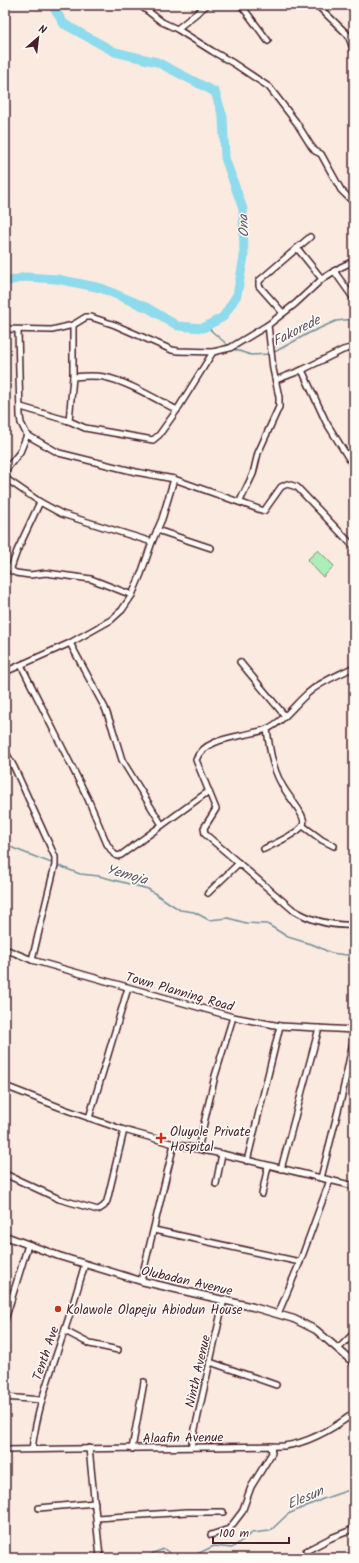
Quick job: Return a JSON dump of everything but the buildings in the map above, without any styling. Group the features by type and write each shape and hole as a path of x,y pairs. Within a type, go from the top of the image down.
{"street":[{"path":"140,5 162,22 177,29 246,71 269,87 296,122 311,146 315,151 321,154 341,190 354,203"},
{"path":"177,29 207,5"},
{"path":"241,5 268,41"},
{"path":"324,5 320,8 348,35 354,51"},
{"path":"283,313 258,284 259,281 310,237"},
{"path":"297,248 322,280"},
{"path":"5,329 46,331 74,325 86,318 91,317 172,350 213,352 230,348 268,325 322,280 354,261"},
{"path":"334,272 354,299"},
{"path":"69,421 73,376 74,325"},
{"path":"240,501 254,474 258,453 278,407 279,397 273,369 268,325"},
{"path":"18,330 21,423 27,435 59,454 136,472 174,479 240,501 264,511 281,487 287,484 292,484 303,492 354,548"},
{"path":"276,380 302,370 343,350 354,347"},
{"path":"21,407 69,421 85,428 153,440 159,435 177,410 213,352"},
{"path":"302,370 326,422 354,467"},
{"path":"73,376 112,378 177,410"},
{"path":"5,471 20,452 27,435"},
{"path":"5,478 40,502 62,514 152,542"},
{"path":"5,672 70,643 111,620 122,610 132,595 157,530 174,479"},
{"path":"40,502 17,551 11,568 12,571 30,575 46,574 91,579 132,595"},
{"path":"157,530 211,548"},
{"path":"70,643 87,672 105,708 122,760 162,825"},
{"path":"240,662 285,716"},
{"path":"21,666 88,799 111,851 117,856 121,855 209,791"},
{"path":"354,667 309,692 285,716 267,729 220,741 201,751 196,760 216,809 204,828 205,834 299,914 327,924 354,925"},
{"path":"267,729 274,769 286,792 297,807 303,822 303,826 322,840 334,846"},
{"path":"5,750 55,857 55,865 32,960"},
{"path":"264,849 285,839 303,826"},
{"path":"208,893 239,863"},
{"path":"352,872 354,883"},
{"name":"Town Planning Road","path":"5,949 32,960 232,1017 280,1026 354,1030"},
{"path":"89,1118 128,988"},
{"path":"198,1149 215,1076 232,1017"},
{"path":"247,1161 280,1026"},
{"path":"281,1169 319,1028"},
{"path":"321,1178 342,1095 354,1037"},
{"path":"5,1086 124,1130 174,1144 354,1186"},
{"path":"5,1174 59,1198 98,1210 104,1206 107,1201 124,1130"},
{"path":"141,1281 174,1144"},
{"path":"216,1184 222,1154"},
{"path":"262,1194 268,1166"},
{"path":"278,1314 300,1262 330,1180"},
{"path":"154,1230 300,1262"},
{"name":"Olubadan Avenue","path":"5,1236 85,1264 141,1281 224,1300 278,1314 303,1323 321,1334 339,1348 354,1363"},
{"path":"5,1320 28,1245"},
{"name":"Tenth Ave","path":"32,1449 34,1430 41,1400 65,1331 85,1264"},
{"path":"5,1295 11,1297"},
{"name":"Ninth Avenue","path":"191,1447 224,1300"},
{"path":"65,1331 90,1344 118,1350"},
{"path":"339,1348 354,1333"},
{"path":"210,1362 276,1385"},
{"path":"132,1449 144,1382"},
{"path":"5,1397 41,1400"},
{"name":"Alaafin Avenue","path":"5,1450 89,1448 132,1449 292,1445 326,1432 354,1413"},
{"path":"211,1535 229,1529 242,1512 251,1487 272,1453 271,1446"},
{"path":"89,1448 100,1557"},
{"path":"39,1508 95,1503"},
{"path":"97,1518 187,1512 224,1512"},
{"path":"309,1558 306,1551 331,1538 354,1529"}],"green space":[{"path":"318,550 334,566 323,577 307,560"}],"waterway":[{"name":"Ona","path":"5,282 25,277 57,279 101,288 148,308 178,326 203,328 223,317 237,295 244,257 243,209 225,158 223,117 215,92 157,62 115,52 64,24 52,5"},
{"name":"Fakorede","path":"233,349 251,355 271,354 309,333 336,321 354,319"},
{"name":"Fakorede","path":"207,327 230,347"},
{"name":"Yemoja","path":"5,844 80,874 99,876 148,889 180,910 194,912 209,920 228,918 246,923 267,924 288,937 314,945 331,953 354,956"},
{"name":"Elesun","path":"149,1558 153,1553 164,1549 174,1556 193,1556 214,1546 232,1548 252,1533 270,1531 288,1514 349,1490 354,1473"}],"place":[{"name":"Oluyole Private Hospital","path":"161,1138"},
{"name":"Kolawole Olapeju Abiodun House","path":"58,1309"}]}
